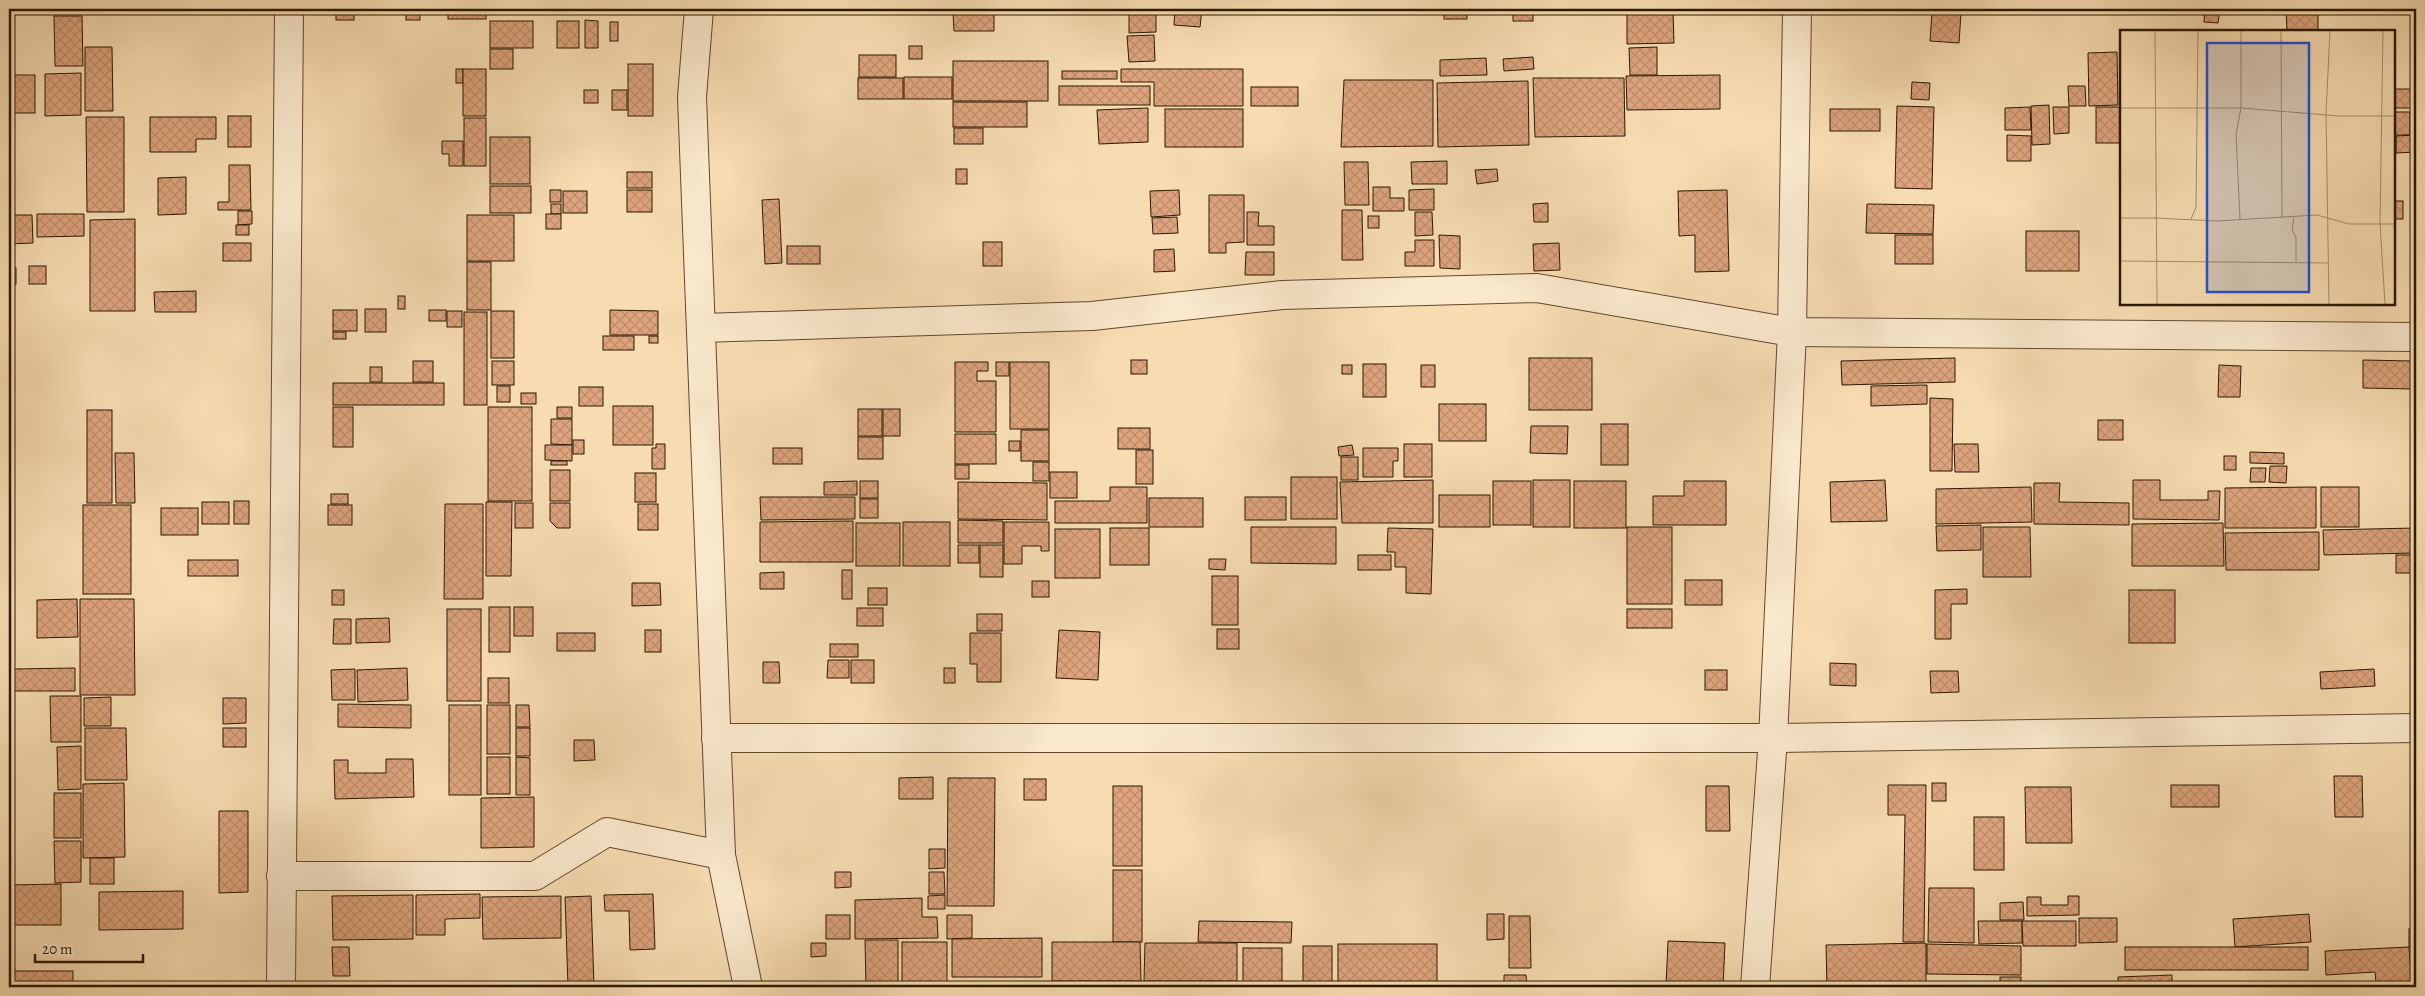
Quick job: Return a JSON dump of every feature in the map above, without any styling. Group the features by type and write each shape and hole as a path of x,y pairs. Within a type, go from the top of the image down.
{"street":[{"path":"281,987 289,9"},
{"path":"699,9 692,97 721,855 748,987"},
{"path":"1755,987 1773,738 1792,332 1797,9"},
{"path":"702,328 1092,316 1282,295 1537,288 1792,332 2416,337"},
{"path":"716,738 1773,738 2416,728"},
{"path":"281,876 535,876 607,832 721,855"}],"building":[{"path":"50,9 83,9 83,13 50,13"},
{"path":"336,9 354,9 354,20 336,20"},
{"path":"406,9 420,9 420,20 406,20"},
{"path":"448,9 486,9 486,19 448,19"},
{"path":"538,9 538,10 490,10"},
{"path":"954,9 994,9 994,12 954,12"},
{"path":"1129,9 1156,9 1156,32 1129,33"},
{"path":"1175,9 1202,9 1200,27 1174,25"},
{"path":"1444,9 1467,9 1467,19 1444,19"},
{"path":"1513,9 1533,9 1533,21 1513,21"},
{"path":"1627,9 1659,9 1659,10 1627,11"},
{"path":"2108,9 2126,9 2126,12 2108,12"},
{"path":"2205,9 2220,9 2218,23 2204,22"},
{"path":"2286,9 2318,9 2318,30 2287,30"},
{"path":"1932,11 1961,13 1959,43 1930,41"},
{"path":"1627,12 1673,12 1674,43 1627,44"},
{"path":"953,13 994,13 994,31 954,31"},
{"path":"54,16 82,16 83,66 55,66"},
{"path":"585,20 598,21 598,48 585,48"},
{"path":"490,21 533,21 533,48 490,48"},
{"path":"557,21 579,21 579,48 557,48"},
{"path":"610,22 618,22 618,41 610,41"},
{"path":"1154,35 1155,61 1129,62 1127,36"},
{"path":"909,46 922,46 922,59 909,59"},
{"path":"85,47 112,47 113,111 85,111"},
{"path":"1657,47 1657,75 1630,75 1629,48"},
{"path":"490,49 513,49 513,69 490,69"},
{"path":"2117,52 2118,105 2089,106 2088,53"},
{"path":"859,55 896,55 896,77 859,77"},
{"path":"1533,57 1534,69 1504,71 1503,59"},
{"path":"1486,58 1487,75 1440,76 1440,60"},
{"path":"953,61 1048,61 1048,101 953,101"},
{"path":"628,64 653,64 653,116 628,116"},
{"path":"456,69 463,69 463,83 456,83"},
{"path":"463,69 486,69 486,116 463,116"},
{"path":"1121,69 1243,69 1243,106 1154,106 1154,82 1121,82"},
{"path":"1062,71 1117,71 1117,79 1062,79"},
{"path":"81,73 81,115 45,116 45,74"},
{"path":"9,75 35,75 35,113 9,113"},
{"path":"1720,75 1720,109 1627,110 1626,76"},
{"path":"904,77 952,77 952,99 904,99"},
{"path":"858,78 903,78 903,99 858,99"},
{"path":"1533,78 1624,78 1625,136 1535,137"},
{"path":"1344,80 1433,80 1433,146 1341,147"},
{"path":"1528,81 1529,145 1438,147 1437,83"},
{"path":"1912,82 1930,83 1929,100 1911,99"},
{"path":"1059,86 1150,86 1150,105 1059,105"},
{"path":"2068,86 2085,86 2086,106 2069,106"},
{"path":"1251,87 1298,87 1298,106 1251,106"},
{"path":"2395,89 2413,89 2414,108 2395,108"},
{"path":"584,90 598,90 598,103 584,103"},
{"path":"612,90 627,90 627,110 612,110"},
{"path":"953,102 1027,102 1027,127 953,127"},
{"path":"2049,105 2050,144 2032,145 2031,106"},
{"path":"1897,106 1934,107 1932,189 1895,188"},
{"path":"2030,107 2031,130 2005,130 2005,108"},
{"path":"2053,107 2069,107 2069,133 2054,134"},
{"path":"2096,107 2120,107 2120,143 2096,143"},
{"path":"1148,108 1148,142 1099,144 1097,110"},
{"path":"1165,109 1243,109 1243,147 1165,147"},
{"path":"1830,109 1880,109 1880,131 1830,131"},
{"path":"2411,110 2416,110 2416,134 2412,134"},
{"path":"2395,112 2410,112 2410,135 2395,135"},
{"path":"228,116 251,116 251,147 228,147"},
{"path":"86,117 124,117 124,212 87,212"},
{"path":"150,117 216,117 216,139 196,139 196,152 150,152"},
{"path":"464,118 486,118 486,166 464,166"},
{"path":"954,128 983,128 983,144 954,144"},
{"path":"2007,135 2031,136 2031,161 2007,161"},
{"path":"2416,135 2416,152 2396,153 2396,136"},
{"path":"490,137 530,137 530,184 490,184"},
{"path":"442,141 463,141 463,166 449,166 449,154 442,154"},
{"path":"1447,161 1447,184 1412,184 1411,162"},
{"path":"1344,162 1368,162 1369,205 1345,205"},
{"path":"229,165 250,165 251,210 218,210 218,202 229,202"},
{"path":"956,169 967,169 967,184 956,184"},
{"path":"1497,169 1498,181 1477,184 1475,170"},
{"path":"627,172 652,172 652,188 627,188"},
{"path":"186,177 186,214 158,215 158,178"},
{"path":"490,186 531,186 531,213 490,213"},
{"path":"1373,187 1390,187 1390,198 1404,198 1404,211 1373,211"},
{"path":"1434,189 1434,210 1409,210 1409,190"},
{"path":"550,190 561,190 561,202 550,202"},
{"path":"627,190 652,190 652,212 627,212"},
{"path":"1179,190 1180,215 1151,217 1150,191"},
{"path":"1727,190 1729,271 1695,272 1695,235 1679,236 1678,191"},
{"path":"563,191 587,191 587,213 563,213"},
{"path":"1209,195 1244,195 1244,242 1226,243 1226,253 1209,253"},
{"path":"779,199 782,263 765,264 762,200"},
{"path":"2395,201 2403,201 2403,219 2395,219"},
{"path":"1548,203 1548,222 1534,222 1533,204"},
{"path":"551,204 561,204 561,214 551,214"},
{"path":"1867,204 1934,205 1933,234 1866,233"},
{"path":"1342,210 1362,210 1363,260 1342,260"},
{"path":"238,211 252,211 252,224 238,225"},
{"path":"1247,212 1259,212 1258,226 1274,226 1274,245 1247,245"},
{"path":"1415,212 1432,212 1433,235 1415,236"},
{"path":"37,214 84,214 84,236 37,237"},
{"path":"546,214 561,214 561,229 546,229"},
{"path":"9,215 32,215 33,243 9,244"},
{"path":"467,215 514,215 514,261 467,261"},
{"path":"1368,216 1379,216 1379,228 1368,228"},
{"path":"1177,217 1178,233 1153,234 1152,218"},
{"path":"135,219 135,311 90,311 90,220"},
{"path":"236,225 249,225 249,235 236,235"},
{"path":"2026,231 2079,231 2079,271 2026,271"},
{"path":"1439,235 1460,236 1460,269 1440,268"},
{"path":"1895,235 1933,235 1933,264 1895,264"},
{"path":"1415,240 1434,240 1434,266 1405,266 1405,252 1415,252"},
{"path":"983,242 1002,242 1002,266 983,266"},
{"path":"223,243 251,243 251,261 223,261"},
{"path":"1559,243 1560,270 1534,271 1533,244"},
{"path":"787,246 820,246 820,264 787,264"},
{"path":"1174,249 1175,271 1154,272 1154,250"},
{"path":"1246,252 1274,252 1274,275 1245,275"},
{"path":"467,262 491,262 491,310 467,310"},
{"path":"29,266 46,266 46,284 29,284"},
{"path":"9,268 16,268 16,284 9,284"},
{"path":"196,291 196,312 155,312 154,292"},
{"path":"398,296 405,296 405,309 398,309"},
{"path":"365,309 386,309 386,332 365,332"},
{"path":"333,310 357,310 357,331 333,331"},
{"path":"429,310 446,310 446,321 429,321"},
{"path":"610,310 658,311 658,335 610,335"},
{"path":"447,311 462,311 462,327 447,327"},
{"path":"491,311 514,311 514,358 491,358"},
{"path":"464,312 487,312 487,405 464,405"},
{"path":"333,332 346,332 346,339 333,339"},
{"path":"603,336 634,336 634,350 603,350"},
{"path":"649,336 658,336 658,343 649,343"},
{"path":"1529,358 1592,358 1592,410 1529,410"},
{"path":"1955,358 1955,382 1842,385 1841,361"},
{"path":"1131,360 1147,360 1147,374 1131,374"},
{"path":"2363,360 2413,361 2413,389 2363,388"},
{"path":"413,361 433,361 433,382 413,382"},
{"path":"492,361 514,361 514,385 492,385"},
{"path":"955,362 988,362 988,371 977,371 977,381 996,381 996,432 955,432"},
{"path":"996,362 1009,362 1009,376 996,376"},
{"path":"1010,362 1049,362 1049,429 1010,429"},
{"path":"1363,364 1386,364 1386,397 1363,397"},
{"path":"1342,365 1352,365 1352,374 1342,374"},
{"path":"1421,365 1435,365 1435,387 1421,387"},
{"path":"2219,365 2241,366 2240,397 2218,397"},
{"path":"370,367 382,367 382,382 370,382"},
{"path":"333,383 444,383 444,405 333,405"},
{"path":"1927,385 1927,404 1871,406 1871,386"},
{"path":"497,386 510,386 510,402 497,402"},
{"path":"579,387 603,387 603,406 579,406"},
{"path":"521,393 536,393 536,404 521,404"},
{"path":"1930,398 1953,399 1952,471 1930,471"},
{"path":"1439,404 1486,404 1486,441 1439,441"},
{"path":"613,406 653,406 653,445 613,445"},
{"path":"333,407 353,407 353,447 333,447"},
{"path":"488,407 532,407 532,501 488,501"},
{"path":"557,407 572,407 572,418 557,418"},
{"path":"858,409 882,409 882,436 858,436"},
{"path":"883,409 900,409 900,436 883,436"},
{"path":"87,410 112,410 112,503 87,503"},
{"path":"551,419 572,419 572,445 551,444"},
{"path":"2098,420 2123,420 2123,440 2098,440"},
{"path":"1601,424 1628,424 1628,465 1601,465"},
{"path":"1531,426 1568,426 1567,454 1530,453"},
{"path":"1118,428 1150,428 1150,449 1118,449"},
{"path":"1021,430 1049,430 1049,461 1021,461"},
{"path":"955,434 996,434 996,464 955,464"},
{"path":"858,437 883,437 883,459 858,459"},
{"path":"573,440 584,440 584,454 573,454"},
{"path":"1009,441 1020,441 1020,451 1009,451"},
{"path":"656,444 665,444 665,469 652,469 652,448 656,448"},
{"path":"1404,444 1432,444 1432,477 1404,477"},
{"path":"1954,444 1978,444 1979,472 1955,472"},
{"path":"545,445 572,445 572,461 545,460"},
{"path":"1352,445 1354,455 1339,456 1338,447"},
{"path":"773,448 802,448 802,464 773,464"},
{"path":"1363,448 1398,448 1398,461 1393,461 1393,477 1363,477"},
{"path":"1136,450 1153,450 1153,484 1136,484"},
{"path":"2250,452 2284,453 2284,464 2250,463"},
{"path":"115,453 134,453 135,503 116,503"},
{"path":"2224,456 2236,456 2236,470 2224,470"},
{"path":"1341,457 1358,457 1358,480 1341,480"},
{"path":"551,461 567,461 567,465 551,465"},
{"path":"1033,462 1049,462 1049,481 1033,481"},
{"path":"955,465 969,465 969,479 955,479"},
{"path":"2270,466 2287,466 2286,483 2269,482"},
{"path":"2251,468 2266,468 2265,482 2250,482"},
{"path":"550,470 570,470 570,501 550,501"},
{"path":"1050,472 1077,472 1077,498 1050,498"},
{"path":"635,473 656,473 656,502 635,502"},
{"path":"1291,477 1337,477 1337,519 1291,519"},
{"path":"1433,480 1433,523 1342,523 1340,482"},
{"path":"1533,480 1570,480 1570,527 1533,527"},
{"path":"1885,480 1887,521 1831,522 1830,482"},
{"path":"2133,480 2160,480 2160,500 2208,500 2208,491 2220,491 2219,520 2133,519"},
{"path":"857,481 857,495 824,495 824,482"},
{"path":"860,481 878,481 878,498 860,498"},
{"path":"1493,481 1531,481 1531,525 1493,525"},
{"path":"1574,481 1626,481 1626,528 1574,528"},
{"path":"1684,481 1726,481 1726,525 1653,525 1653,496 1684,496"},
{"path":"958,482 1047,483 1047,520 958,519"},
{"path":"2034,483 2060,483 2059,502 2129,503 2129,525 2034,524"},
{"path":"1110,487 1147,487 1147,523 1055,523 1055,501 1110,501"},
{"path":"2031,487 2032,522 1936,524 1936,489"},
{"path":"2316,487 2316,528 2225,528 2225,488"},
{"path":"2321,487 2359,487 2359,527 2321,527"},
{"path":"331,494 348,494 348,504 331,504"},
{"path":"1439,495 1490,495 1490,527 1439,527"},
{"path":"760,497 855,497 855,519 761,520"},
{"path":"1245,497 1286,497 1286,520 1245,520"},
{"path":"1149,498 1203,498 1203,527 1149,527"},
{"path":"860,499 878,499 878,518 860,518"},
{"path":"234,501 249,501 249,524 234,524"},
{"path":"202,502 229,502 229,524 202,524"},
{"path":"486,502 512,502 511,576 486,576"},
{"path":"515,503 533,503 533,528 515,528"},
{"path":"550,503 570,503 570,528 557,528 550,521"},
{"path":"445,504 483,504 483,599 444,599"},
{"path":"638,504 658,504 658,530 638,530"},
{"path":"83,505 131,505 131,594 83,594"},
{"path":"328,505 352,505 352,525 328,525"},
{"path":"161,508 198,508 198,535 161,535"},
{"path":"958,520 1003,521 1003,543 958,543"},
{"path":"853,521 853,562 760,562 760,522"},
{"path":"903,522 950,522 950,566 903,566"},
{"path":"1004,522 1049,522 1049,551 1041,551 1041,546 1022,546 1022,564 1004,564"},
{"path":"856,523 900,523 900,566 856,566"},
{"path":"2223,523 2224,566 2132,566 2132,524"},
{"path":"1981,525 1981,550 1937,551 1936,526"},
{"path":"1251,527 1336,527 1336,564 1251,563"},
{"path":"1627,527 1672,527 1672,604 1627,604"},
{"path":"1983,527 2030,527 2031,577 1983,577"},
{"path":"1110,528 1149,528 1149,565 1110,565"},
{"path":"1388,528 1433,529 1431,594 1406,593 1406,567 1395,567 1395,552 1387,552"},
{"path":"2416,528 2416,553 2324,555 2323,530"},
{"path":"1055,529 1100,529 1100,578 1055,578"},
{"path":"2319,532 2319,570 2226,570 2225,533"},
{"path":"958,545 979,545 979,563 958,563"},
{"path":"980,545 1003,545 1003,577 980,577"},
{"path":"1358,555 1391,555 1391,570 1358,570"},
{"path":"2396,555 2416,555 2416,573 2396,573"},
{"path":"1209,559 1226,559 1225,570 1209,569"},
{"path":"188,560 238,560 238,576 188,576"},
{"path":"842,570 852,570 852,599 842,599"},
{"path":"784,572 784,589 760,589 760,573"},
{"path":"1212,576 1238,576 1238,625 1212,625"},
{"path":"1685,580 1722,580 1722,605 1685,605"},
{"path":"1032,581 1049,581 1049,597 1032,597"},
{"path":"632,583 660,583 661,605 632,606"},
{"path":"868,588 887,588 887,605 868,605"},
{"path":"1967,589 1967,604 1951,604 1951,639 1935,639 1935,590"},
{"path":"332,590 344,590 344,605 332,605"},
{"path":"2129,590 2175,590 2175,643 2129,643"},
{"path":"77,599 78,637 37,638 37,600"},
{"path":"80,599 134,599 135,695 80,695"},
{"path":"489,607 510,607 510,652 489,652"},
{"path":"514,607 533,607 533,636 514,636"},
{"path":"857,608 883,608 883,626 857,626"},
{"path":"447,609 481,609 481,701 447,701"},
{"path":"1627,609 1672,609 1672,628 1627,628"},
{"path":"977,614 1002,614 1002,631 977,631"},
{"path":"389,618 390,642 356,643 356,619"},
{"path":"334,619 351,619 351,644 333,644"},
{"path":"1217,629 1239,629 1239,649 1217,649"},
{"path":"645,630 661,630 661,652 645,652"},
{"path":"1059,630 1100,632 1098,680 1056,678"},
{"path":"557,633 595,633 595,651 557,651"},
{"path":"970,633 1001,633 1001,682 977,682 977,664 970,664"},
{"path":"830,644 858,644 858,657 830,657"},
{"path":"828,660 849,660 849,678 827,678"},
{"path":"851,660 874,660 874,683 851,683"},
{"path":"763,662 779,662 780,683 763,683"},
{"path":"1830,663 1856,664 1856,686 1830,685"},
{"path":"75,668 75,691 14,691 14,669"},
{"path":"407,668 408,700 358,702 357,670"},
{"path":"944,668 955,668 955,683 944,683"},
{"path":"355,669 355,700 332,700 331,670"},
{"path":"2374,669 2375,686 2321,689 2320,672"},
{"path":"1705,670 1727,670 1727,690 1705,690"},
{"path":"1930,671 1958,671 1959,692 1931,693"},
{"path":"488,678 509,678 509,703 488,703"},
{"path":"50,696 81,696 81,742 51,742"},
{"path":"111,697 111,726 84,726 84,698"},
{"path":"223,698 246,698 246,723 223,724"},
{"path":"338,704 411,705 411,728 338,727"},
{"path":"449,705 481,705 481,795 449,795"},
{"path":"487,705 510,705 510,754 487,754"},
{"path":"516,705 529,705 530,727 516,727"},
{"path":"85,728 126,728 127,780 85,780"},
{"path":"223,728 246,728 246,747 223,747"},
{"path":"516,728 530,728 530,756 516,756"},
{"path":"574,740 594,740 595,760 574,761"},
{"path":"81,746 81,789 58,790 57,747"},
{"path":"487,757 510,757 510,794 487,794"},
{"path":"516,757 530,758 530,795 516,795"},
{"path":"386,759 413,759 414,797 335,799 334,760 348,760 348,773 386,773"},
{"path":"2334,776 2362,776 2363,817 2335,817"},
{"path":"933,777 933,799 899,799 899,778"},
{"path":"948,778 995,778 994,906 947,906"},
{"path":"1024,779 1046,779 1046,800 1024,800"},
{"path":"124,783 125,857 83,858 83,784"},
{"path":"1932,783 1946,783 1946,801 1932,801"},
{"path":"1888,785 1926,785 1924,942 1903,942 1905,815 1888,815"},
{"path":"2171,785 2219,785 2219,807 2171,807"},
{"path":"1113,786 1142,786 1142,866 1113,866"},
{"path":"1706,786 1729,786 1730,831 1706,831"},
{"path":"2025,787 2071,787 2072,843 2026,843"},
{"path":"54,793 81,793 81,838 54,838"},
{"path":"534,797 534,847 481,848 481,798"},
{"path":"219,811 248,811 248,892 219,893"},
{"path":"1974,817 2004,817 2004,870 1974,870"},
{"path":"54,841 81,841 81,882 55,883"},
{"path":"929,849 945,849 945,868 929,869"},
{"path":"90,858 114,858 114,884 90,884"},
{"path":"1113,870 1142,870 1142,942 1113,942"},
{"path":"835,872 851,872 851,887 835,888"},
{"path":"929,872 944,872 945,894 929,894"},
{"path":"61,884 61,925 9,925 9,885"},
{"path":"1929,888 1974,888 1974,943 1928,942"},
{"path":"183,891 183,929 99,930 99,892"},
{"path":"480,894 480,918 445,919 445,935 416,935 416,895"},
{"path":"653,894 655,949 630,950 629,911 605,911 604,895"},
{"path":"413,895 413,939 333,940 332,896"},
{"path":"945,895 945,909 928,909 928,896"},
{"path":"561,896 561,938 483,939 482,897"},
{"path":"591,896 594,987 568,987 565,897"},
{"path":"2068,896 2079,896 2079,915 2027,916 2027,897 2041,897 2041,905 2068,905"},
{"path":"922,898 922,917 937,917 938,938 855,939 855,900"},
{"path":"2023,902 2024,920 2000,920 2000,903"},
{"path":"1487,914 1504,914 1504,939 1487,940"},
{"path":"2309,914 2311,942 2235,947 2233,919"},
{"path":"826,915 850,915 850,939 826,939"},
{"path":"947,915 972,915 972,938 947,939"},
{"path":"1509,916 1530,916 1531,968 1509,968"},
{"path":"2079,918 2117,918 2117,942 2079,943"},
{"path":"1199,921 1292,922 1291,943 1198,942"},
{"path":"1978,921 2022,921 2022,943 1979,944"},
{"path":"2022,921 2076,921 2076,946 2023,946"},
{"path":"2409,929 2416,929 2416,947 2409,947"},
{"path":"1042,938 1042,977 952,977 952,939"},
{"path":"865,940 898,940 898,987 866,987"},
{"path":"1668,941 1725,943 1723,987 1666,987"},
{"path":"902,942 947,942 947,982 902,982"},
{"path":"1052,942 1140,942 1141,981 1052,981"},
{"path":"811,943 826,943 826,956 811,957"},
{"path":"1145,943 1237,943 1237,981 1144,981"},
{"path":"1926,943 1926,986 1827,987 1826,945"},
{"path":"1338,944 1437,944 1437,987 1338,987"},
{"path":"1927,944 2021,946 2021,975 1927,974"},
{"path":"1303,946 1332,946 1332,987 1303,987"},
{"path":"332,947 349,947 350,976 333,976"},
{"path":"2125,947 2308,947 2308,970 2125,970"},
{"path":"2409,947 2412,987 2394,987 2394,982 2376,983 2375,972 2326,975 2325,951"},
{"path":"1243,948 1282,948 1282,987 1243,987"},
{"path":"9,971 73,971 73,987 9,987"},
{"path":"1504,975 1526,975 1527,987 1504,987"},
{"path":"2172,975 2172,987 2118,987 2118,977"},
{"path":"2000,977 2021,977 2021,987 2000,987"},
{"path":"1110,984 1142,984 1142,987 1110,987"}]}
